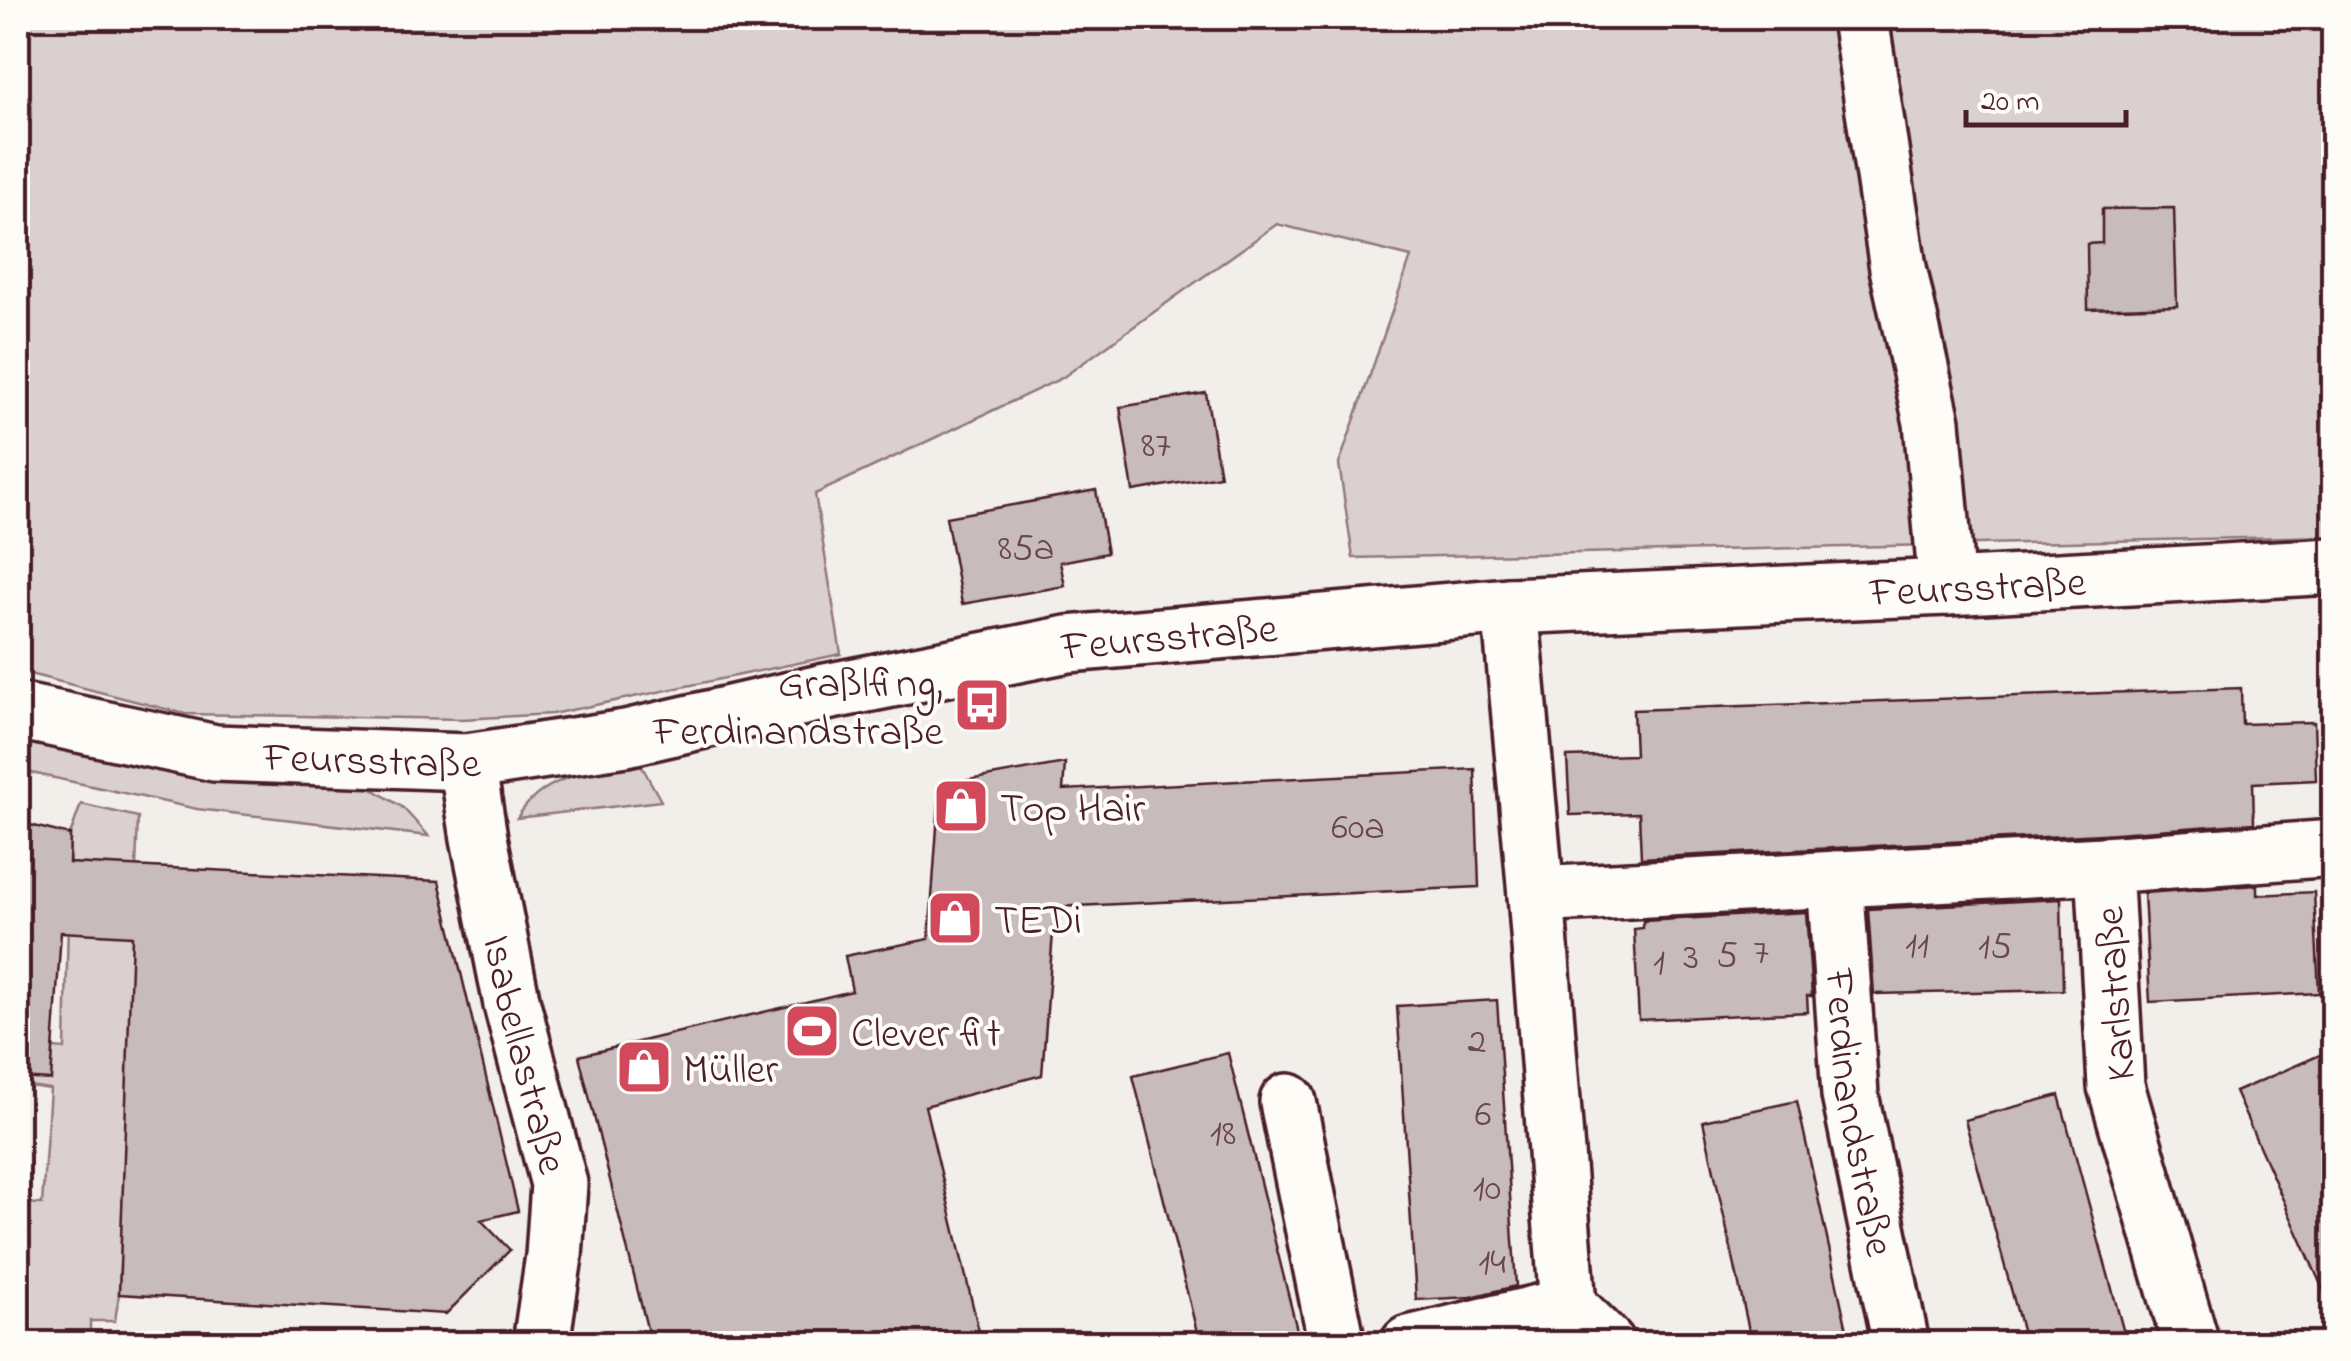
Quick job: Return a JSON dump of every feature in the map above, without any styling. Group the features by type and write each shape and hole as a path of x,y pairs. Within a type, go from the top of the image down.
{"street":[{"path":"1860,18 1898,268 1932,422 1947,587"},
{"name":"Feursstraße","path":"18,711 216,753 468,762 626,738 821,693 1068,644 1510,606 2334,566"},
{"path":"1510,606 1568,1306 1607,1344"},
{"name":"Isabellastraße","path":"468,762 479,838 492,1009 559,1184 554,1256 541,1344"},
{"name":"Karlstraße","path":"2191,1344 2116,1086 2104,865 2334,848"},
{"path":"1536,895 2104,865"},
{"name":"Ferdinandstraße","path":"1835,879 1850,1096 1901,1344"},
{"path":"1288,1102 1338,1344"},
{"path":"1408,1344 1568,1306"}],"shaded area":[{"path":"18,18 2333,18 2333,536 1353,558 1339,464 1411,257 1277,224 1062,378 815,494 841,654 552,714 463,719 185,714 18,671"},
{"path":"18,732 243,772 371,788 402,807 429,836 197,809 18,770"},
{"path":"639,761 661,801 517,818 528,803 555,783"},
{"path":"81,804 138,817 119,1294 115,1321 90,1321 90,1343 18,1343 18,1203 42,1204 50,1089 29,1086 31,1046 65,1049 70,835"}],"building":[{"path":"2174,208 2177,306 2088,309 2087,244 2102,243 2102,209"},
{"path":"1206,393 1220,476 1133,491 1120,407"},
{"path":"1096,490 1107,553 1060,562 1065,586 962,604 946,517"},
{"path":"2241,688 2242,724 2314,722 2316,780 2253,783 2254,823 1641,858 1639,813 1570,815 1567,757 1635,755 1633,710"},
{"path":"1065,763 1063,790 1475,769 1479,887 1055,907 1042,1075 925,1106 982,1344 651,1344 579,1056 852,991 845,956 929,939 940,785"},
{"path":"18,822 70,835 69,863 439,881 518,1211 481,1220 510,1250 446,1314 119,1294 132,936 61,932 51,1080 18,1078"},
{"path":"2257,885 2257,895 2314,892 2319,993 2150,1002 2144,893"},
{"path":"2061,899 2063,990 1874,994 1868,909"},
{"path":"1806,912 1812,996 1807,996 1808,1012 1639,1020 1634,929 1643,928 1643,921"},
{"path":"1497,1000 1516,1286 1471,1297 1416,1300 1397,1006"},
{"path":"1228,1053 1299,1338 1277,1344 1200,1344 1133,1076"},
{"path":"2320,1055 2334,1087 2334,1314 2235,1092"},
{"path":"2059,1095 2127,1344 2026,1344 1965,1120"},
{"path":"1797,1101 1850,1344 1752,1344 1703,1121"}],"place":[{"name":"Graßlfing, Ferdinandstraße","path":"982,705"},
{"name":"Top Hair","path":"961,806"},
{"name":"TEDi","path":"955,918"},
{"name":"Clever fit","path":"812,1031"},
{"name":"Müller","path":"644,1067"}]}
